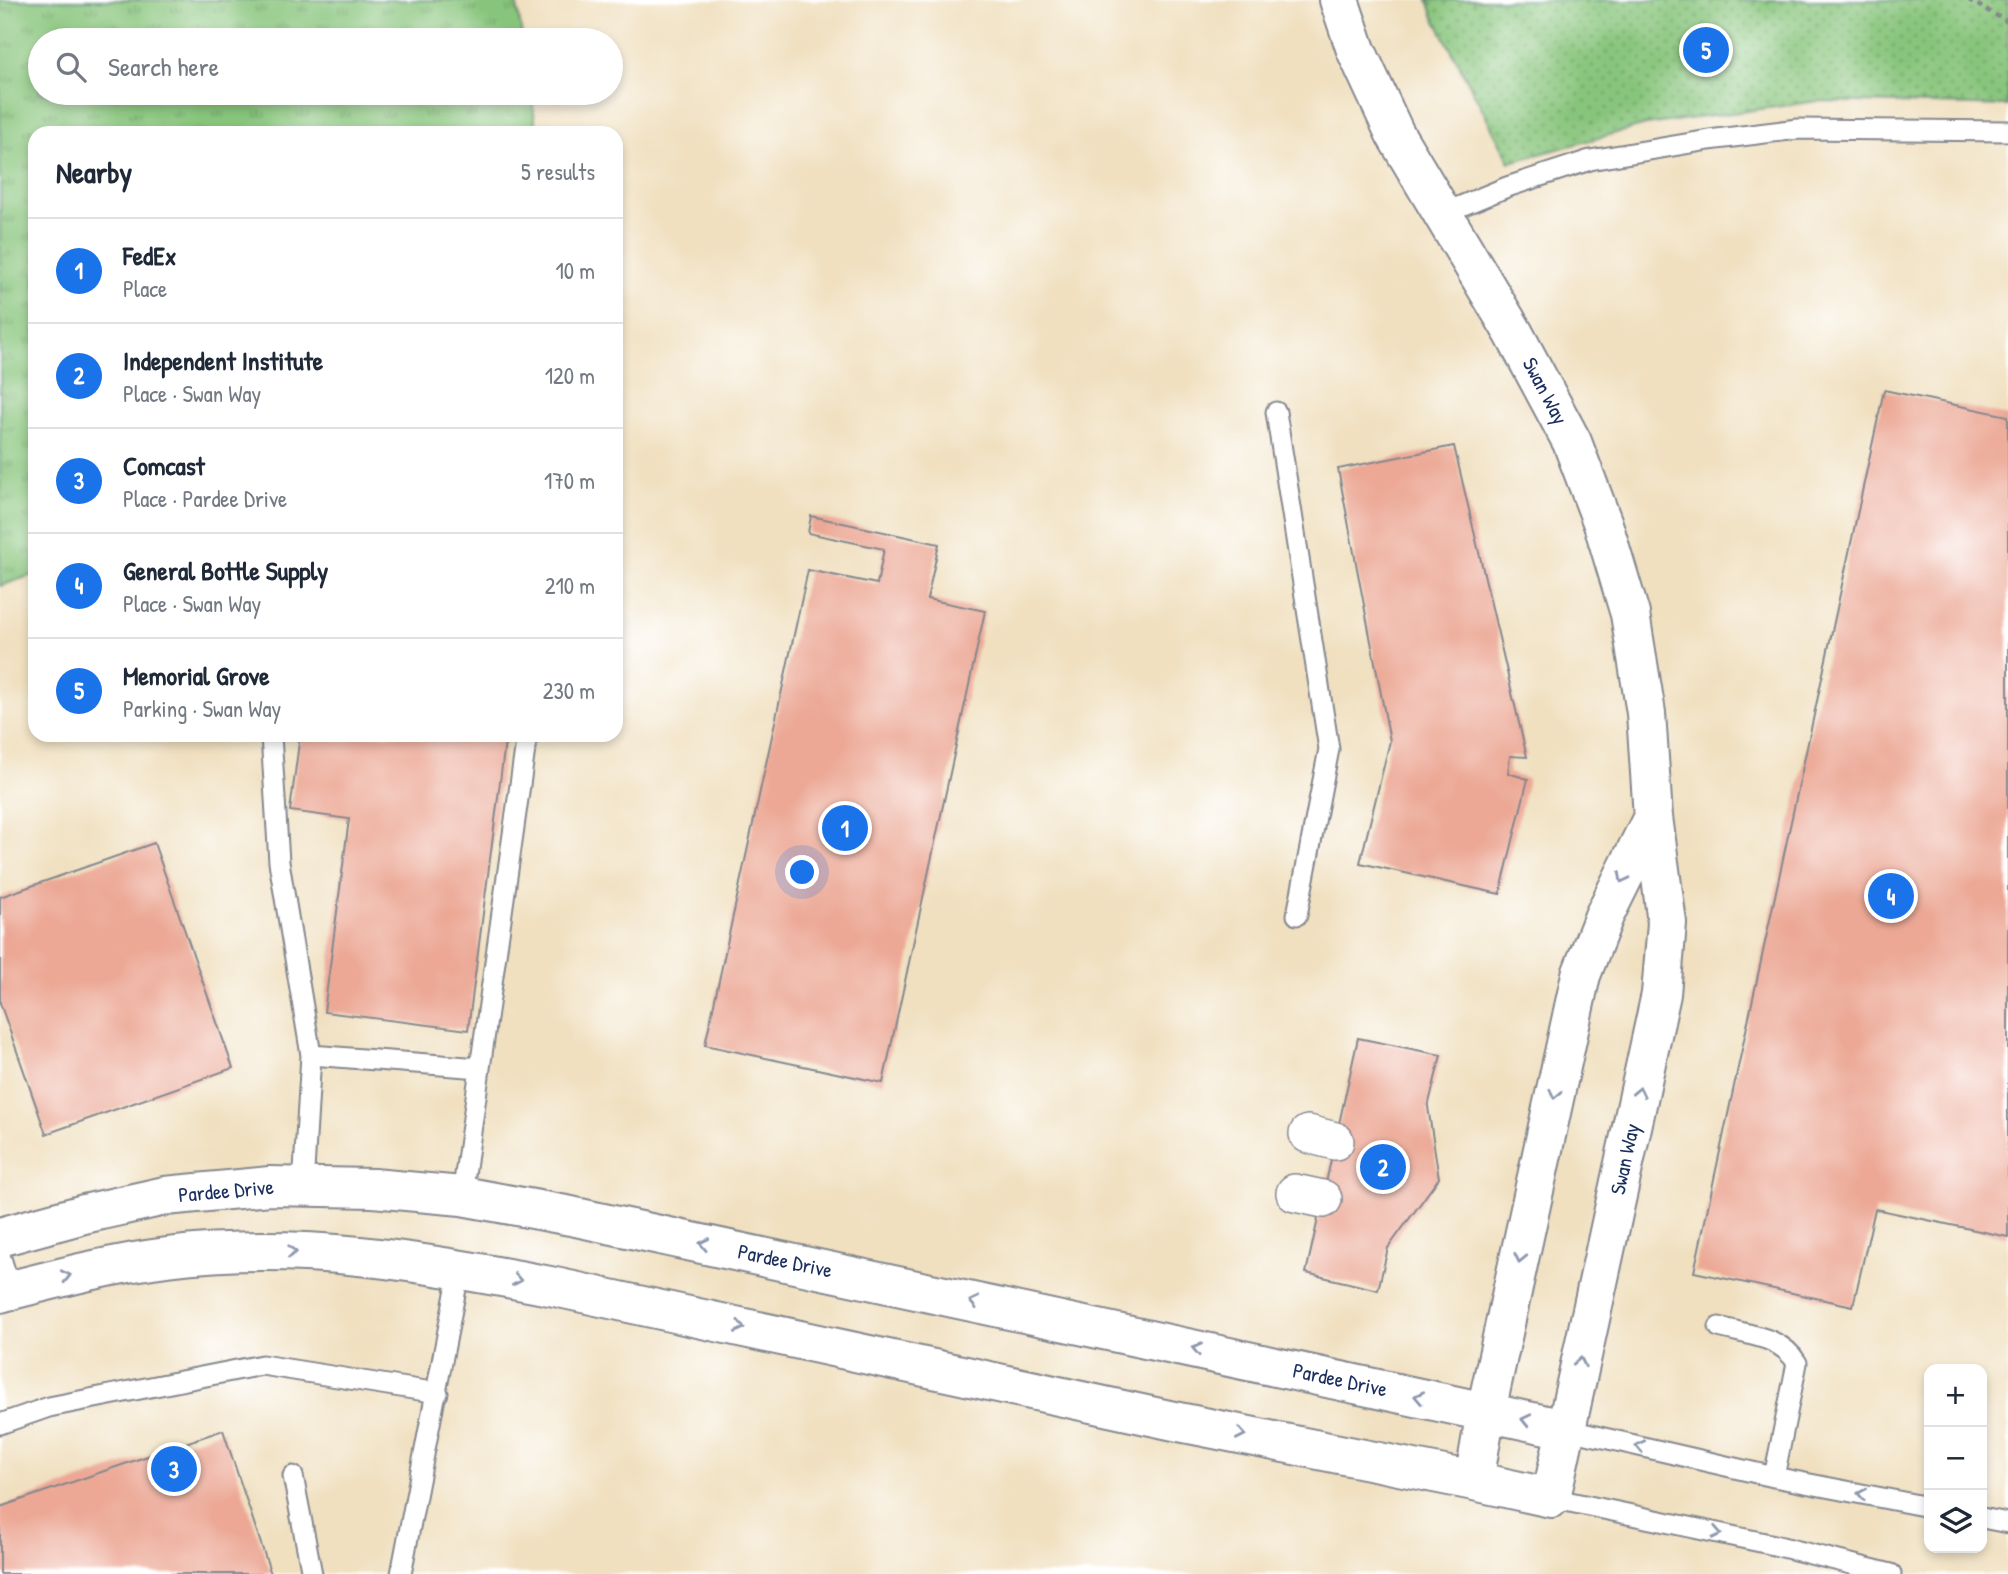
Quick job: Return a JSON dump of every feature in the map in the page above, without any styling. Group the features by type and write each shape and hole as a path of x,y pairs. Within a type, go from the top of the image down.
{"main road":[{"name":"Swan Way","path":"1339,0 1356,50 1395,134 1513,332 1572,442 1603,524 1630,614 1646,713 1653,817 1667,923 1661,994 1551,1498"},
{"path":"1474,1481 1486,1411 1581,975 1604,916 1653,817"},
{"name":"Pardee Drive","path":"0,1237 165,1196 270,1186 373,1188 462,1196 611,1224 1565,1429"},
{"path":"4,1279 70,1275 168,1257 265,1251 363,1255 460,1268 1174,1421 1551,1498"}],"lane":[{"path":"1444,213 1507,187 1590,160 1709,139 1798,129 2008,131"},
{"path":"1276,412 1329,749 1297,915"},
{"path":"271,742 279,862 310,1055 303,1186"},
{"path":"462,1196 526,742"},
{"path":"310,1055 480,1068"},
{"path":"401,1574 460,1268"},
{"path":"1719,1327 1779,1343 1790,1352 1797,1363 1774,1477"},
{"path":"0,1424 49,1407 262,1365 438,1392"},
{"path":"1565,1429 1774,1477 1924,1506"},
{"path":"293,1476 312,1574"},
{"path":"1551,1498 1770,1544 1891,1574"},
{"path":"1987,1519 2008,1523"}],"path":[{"path":"1969,0 2008,22"}],"green space":[{"path":"0,0 516,0 521,28 28,28 28,105 533,105 536,126 28,126 28,576 0,586"},
{"path":"1428,0 2008,0 2008,106 1818,101 1646,125 1510,162 1433,15"}],"building":[{"path":"1884,390 2008,416 2008,1237 1875,1209 1853,1306 1694,1272"},
{"path":"1454,446 1527,757 1510,756 1508,773 1528,779 1500,894 1360,863 1390,741 1338,469"},
{"path":"811,516 939,544 927,599 985,611 883,1083 705,1045 808,570 877,584 884,549 808,533"},
{"path":"299,742 505,742 468,1030 324,1012 349,819 290,811"},
{"path":"154,843 233,1068 46,1134 0,1003 0,897"},
{"path":"1358,1038 1441,1055 1428,1107 1439,1178 1388,1248 1378,1290 1306,1273"},
{"path":"223,1430 271,1574 0,1574 0,1507"}],"place":[{"name":"Memorial Grove","path":"1706,50"},
{"name":"FedEx","path":"845,828"},
{"name":"General Bottle Supply","path":"1891,896"},
{"name":"Independent Institute","path":"1383,1167"},
{"name":"Comcast","path":"174,1469"}]}
